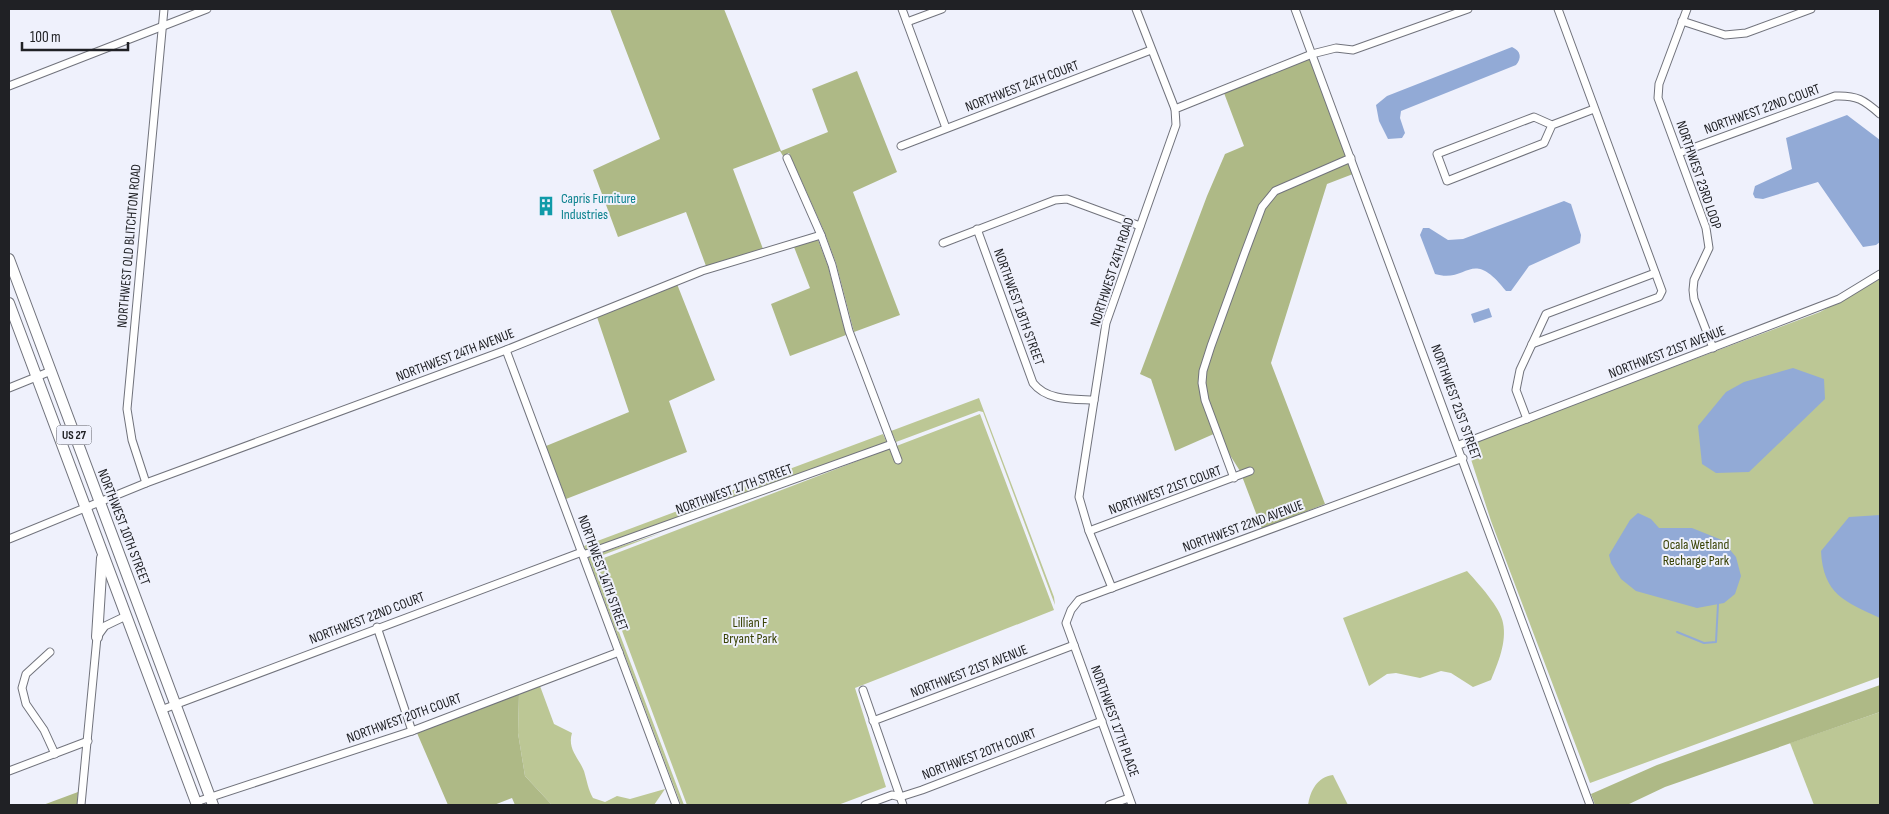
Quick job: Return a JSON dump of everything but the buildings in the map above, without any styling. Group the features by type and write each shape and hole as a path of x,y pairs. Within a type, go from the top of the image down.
{"highway":[{"name":"NORTHWEST 10TH STREET","path":"9,260 212,802"},
{"name":"US 27","path":"9,304 196,804"},
{"path":"97,637 102,554"}],"street":[{"name":"NORTHWEST OLD BLITCHTON ROAD","path":"146,484 132,440 127,409 164,9"},
{"path":"9,86 207,9"},
{"path":"902,9 946,128"},
{"path":"907,22 942,9"},
{"path":"1136,9 1175,109 1312,54 1336,48 1354,50 1468,9"},
{"name":"NORTHWEST 21ST STREET","path":"1295,9 1459,445 1590,805"},
{"path":"1532,344 1659,297 1662,291 1558,9"},
{"name":"NORTHWEST 23RD LOOP","path":"1686,9 1659,84 1658,98 1706,228 1709,248 1694,280 1693,290 1694,299 1713,348"},
{"path":"1682,21 1725,35 1746,33 1811,9"},
{"name":"NORTHWEST 24TH COURT","path":"901,146 1151,50"},
{"name":"NORTHWEST 22ND COURT","path":"1679,153 1835,96 1852,96 1866,102 1880,114"},
{"name":"NORTHWEST 24TH ROAD","path":"1112,588 1089,531 1079,497 1106,323 1176,125 1175,109"},
{"path":"1552,126 1534,117 1437,154 1447,181 1544,143 1552,126 1594,109"},
{"path":"787,158 821,235 832,265 849,331 898,460"},
{"path":"1234,478 1205,400 1202,383 1206,361 1237,274 1262,207 1275,191 1351,158"},
{"path":"942,243 1055,200 1067,199 1140,226"},
{"name":"NORTHWEST 18TH STREET","path":"977,229 1033,383 1040,392 1062,399 1094,400"},
{"name":"NORTHWEST 24TH AVENUE","path":"99,502 506,350 702,271 821,235"},
{"path":"1527,419 1516,390 1520,370 1546,314 1655,273"},
{"name":"NORTHWEST 21ST AVENUE","path":"1459,445 1839,299 1880,274"},
{"name":"NORTHWEST 14TH STREET","path":"506,350 676,805"},
{"path":"9,388 51,371"},
{"name":"NORTHWEST 17TH STREET","path":"582,554 892,444"},
{"name":"NORTHWEST 22ND AVENUE","path":"1074,644 1066,623 1071,610 1079,600 1463,458"},
{"name":"NORTHWEST 21ST COURT","path":"1089,531 1250,471"},
{"path":"9,539 99,502"},
{"name":"NORTHWEST 22ND COURT","path":"161,710 377,627 582,554"},
{"path":"81,805 97,637 105,626 126,616"},
{"path":"377,627 412,730"},
{"name":"NORTHWEST 21ST AVENUE","path":"873,721 1074,644"},
{"name":"NORTHWEST 17TH PLACE","path":"1074,644 1131,802"},
{"path":"50,652 26,674 22,688 26,704 44,730 55,754"},
{"name":"NORTHWEST 20TH COURT","path":"196,804 212,802 412,730 619,652"},
{"path":"863,690 903,805"},
{"name":"NORTHWEST 20TH COURT","path":"865,805 892,795 900,797 1102,721"},
{"path":"9,771 88,741"},
{"path":"1110,805 1131,802"}],"green space":[{"path":"610,9 724,9 781,151 828,132 812,89 857,71 897,172 853,192 900,315 854,332 836,263 824,231 789,153 783,156 780,151 733,169 763,249 706,266 686,212 618,237 593,170 660,139"},
{"path":"1310,59 1353,174 1327,184 1271,363 1325,504 1262,529 1240,471 1216,433 1175,451 1151,379 1140,374 1207,196 1225,154 1244,146 1224,93"},
{"path":"818,240 828,266 846,335 790,356 771,304 810,288 794,247"},
{"name":"Ocala Wetland Recharge Park","path":"1880,279 1880,677 1590,783 1491,521 1467,447 1473,442 1820,312"},
{"path":"677,284 715,380 669,401 687,452 566,499 546,446 629,412 597,317"},
{"path":"979,398 1054,597 1055,605 983,412 979,411 896,442 891,431"},
{"name":"Lillian F Bryant Park","path":"980,414 1054,610 855,688 886,787 838,805 687,805 596,561"},
{"path":"883,434 887,443 586,551 584,546"},
{"path":"661,533 595,558 593,563 684,805 681,805 588,557"},
{"path":"1467,571 1498,610 1503,623 1503,645 1491,680 1473,687 1451,673 1441,671 1420,678 1396,673 1387,674 1369,686 1343,618"},
{"path":"1880,685 1880,712 1665,787 1627,805 1595,805 1591,794 1657,765"},
{"path":"540,686 554,724 572,733 572,749 584,771 593,798 605,802 617,796 630,799 665,789 654,805 552,805 525,776 518,733 519,694"},
{"path":"519,694 518,733 525,776 552,805 515,805 512,798 494,805 448,805 417,733"},
{"path":"1880,712 1880,805 1814,805 1790,743"},
{"path":"1333,775 1348,805 1308,805 1310,795 1315,786 1327,776"},
{"path":"78,792 77,805 43,805"}],"water":[{"path":"1512,47 1520,55 1516,65 1401,111 1400,118 1405,133 1402,138 1388,139 1379,121 1376,105 1387,96"},
{"path":"1847,115 1880,140 1880,242 1876,245 1863,247 1818,182 1763,199 1755,198 1753,194 1755,186 1792,169 1786,138"},
{"path":"1564,201 1571,204 1581,235 1580,243 1529,266 1511,291 1506,291 1494,278 1477,268 1455,275 1435,274 1420,235 1423,228 1429,228 1448,240 1463,239"},
{"path":"1489,308 1492,317 1474,323 1471,314"},
{"path":"1793,368 1824,379 1825,399 1749,472 1716,473 1702,464 1698,426 1726,392 1744,382"},
{"path":"1638,513 1651,519 1659,528 1692,528 1722,540 1736,557 1741,576 1735,594 1724,603 1697,608 1636,591 1621,579 1611,563 1609,555 1630,520"},
{"path":"1880,515 1880,618 1856,607 1838,595 1826,577 1821,551 1849,517"}],"waterway":[{"path":"1677,632 1704,643 1716,642 1718,604"}],"place":[{"name":"Capris Furniture Industries","path":"546,206"}]}
